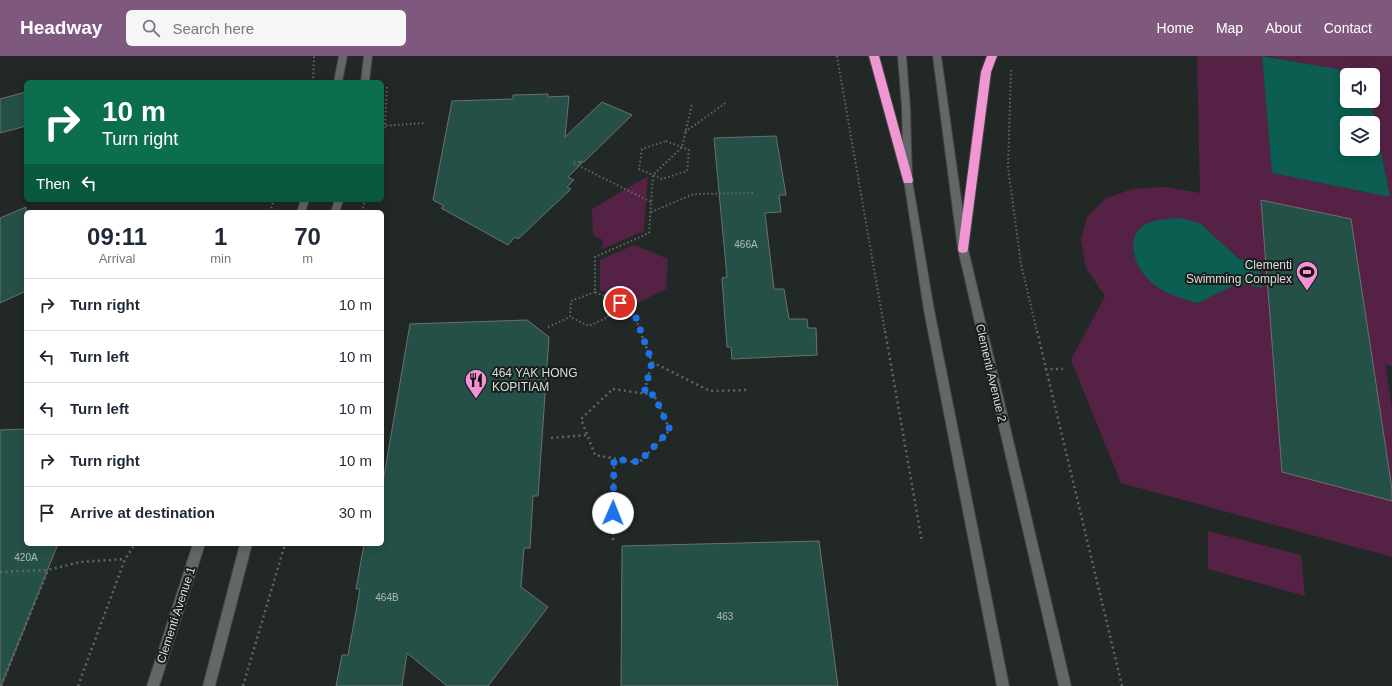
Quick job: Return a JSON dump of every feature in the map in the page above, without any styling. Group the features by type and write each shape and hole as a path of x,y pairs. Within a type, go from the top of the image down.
{"highway":[{"path":"874,56 908,180"},
{"path":"964,249 986,72 992,56"}],"main road":[{"path":"338,80 343,56"},
{"path":"365,80 368,56"},
{"path":"902,56 906,108 908,180 929,310 1003,686"},
{"name":"Clementi Avenue 2","path":"937,56 964,249 1003,425 1065,686"},
{"name":"Clementi Avenue 1","path":"154,686 198,546"},
{"path":"209,686 245,546"}],"path":[{"path":"313,80 314,56"},
{"path":"837,56 922,542"},
{"path":"1012,67 1008,167 1021,264 1094,576 1115,652 1122,686"},
{"path":"384,114 387,79"},
{"path":"685,132 727,102"},
{"path":"595,292 596,257 649,233 653,175 682,147 692,104"},
{"path":"384,126 424,123"},
{"path":"666,141 689,150 687,171 662,179 653,175 639,169 642,149 666,141"},
{"path":"575,161 574,163 651,202"},
{"path":"651,212 694,194 755,192"},
{"path":"570,317 571,301 595,292 632,307 652,362 644,394"},
{"path":"548,327 570,317 589,326 608,317 609,298"},
{"path":"652,362 710,391 749,390"},
{"path":"1045,369 1063,369"},
{"path":"613,389 654,395 670,430 639,462 595,455 587,435 582,419 613,389"},
{"path":"551,438 587,435"},
{"path":"613,540 614,459"},
{"path":"78,686 125,559 134,546"},
{"path":"243,686 284,546"},
{"path":"0,572 48,570 80,562 125,559"},
{"path":"1,686 48,570"}],"shaded area":[{"name":"Clementi Swimming Complex","path":"1197,56 1262,56 1273,173 1390,197 1380,146 1380,116 1374,116 1372,108 1380,108 1380,68 1340,68 1340,70 1265,56 1392,56 1392,366 1385,365 1392,407 1392,557 1121,483 1071,360 1105,296 1086,268 1081,240 1087,217 1105,199 1132,189 1164,187 1200,193","holes":["1200,223 1239,259 1259,262 1262,287 1239,283 1198,303 1154,285 1140,269 1133,253"]},
{"path":"1262,56 1340,70 1340,108 1372,108 1374,116 1340,116 1340,156 1380,156 1380,146 1390,197 1272,173"},
{"path":"648,176 644,231 602,249 603,240 593,235 592,209"},
{"path":"1179,218 1200,223 1239,259 1259,262 1262,288 1239,283 1198,303 1171,294 1149,281 1138,266 1135,258 1133,249 1134,240 1137,233 1143,226 1151,222"},
{"path":"634,245 668,259 666,289 635,304 600,290 600,260"},
{"path":"1208,531 1301,555 1305,596 1208,569"}],"building":[{"path":"24,93 24,127 0,133 0,99"},
{"path":"548,94 548,97 569,96 565,137 602,102 632,115 584,162 578,162 582,163 568,177 574,180 567,187 571,189 518,239 515,237 508,245 441,208 444,206 433,200 452,101 513,99 513,95"},
{"path":"776,136 786,195 779,195 781,212 765,213 774,289 784,289 789,319 807,319 808,328 816,328 817,355 732,359 731,347 727,347 722,278 727,277 714,138"},
{"path":"1261,200 1351,219 1392,489 1392,501 1282,472"},
{"path":"26,207 26,210 24,210 24,292 0,303 0,218"},
{"path":"527,320 549,337 538,496 533,496 530,548 524,548 521,587 548,607 488,686 447,686 407,653 402,686 336,686 342,655 348,655 360,589 356,589 364,546 384,546 384,476 410,324"},
{"path":"24,429 24,546 57,546 1,686 0,685 0,430"},
{"path":"819,541 838,686 621,686 622,546"}],"place":[{"name":"Clementi Swimming Complex","path":"1307,292"},
{"name":"464 YAK HONG KOPITIAM","path":"476,400"}],"route":[{"path":"613,513 614,459 639,462 670,430 654,395 644,394 652,362 632,307 620,303"}]}
